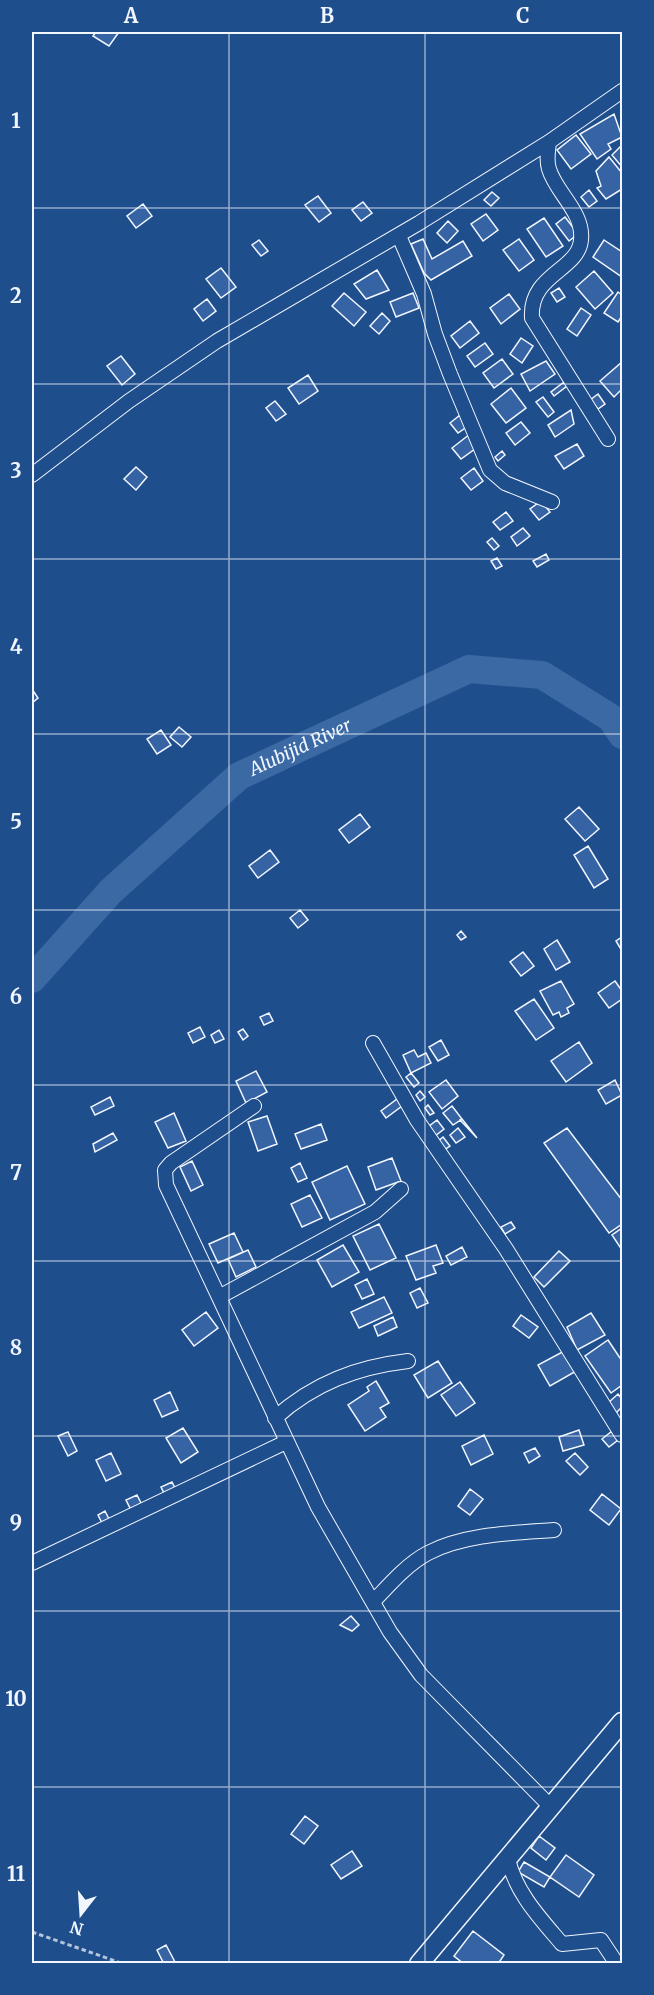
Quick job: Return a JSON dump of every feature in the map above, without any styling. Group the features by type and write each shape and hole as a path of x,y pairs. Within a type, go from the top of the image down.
{"street":[{"path":"32,475 129,401 217,340 399,236 549,142 622,91"},
{"path":"549,142 547,159 550,172 570,204 582,237 579,248 571,258 537,290 531,306 532,318 608,439"},
{"path":"399,236 424,294 435,334 450,374 490,470 505,483 552,502"},
{"path":"374,1043 417,1120 506,1249 622,1436"},
{"path":"254,1106 171,1163 163,1175 318,1508 373,1602 421,1675 551,1807"},
{"path":"219,1297 375,1212 401,1190"},
{"path":"275,1418 296,1400 358,1369 408,1361"},
{"path":"32,1563 286,1442"},
{"path":"373,1602 392,1581 425,1554 440,1547 502,1534 554,1530"},
{"path":"420,1964 622,1722"},
{"path":"508,1858 511,1874 532,1909 562,1944 601,1940 616,1964"}],"path":[{"path":"32,1932 124,1964"}],"building":[{"path":"96,32 119,32 109,46 93,36"},
{"path":"614,114 622,137 608,144 611,149 597,159 580,134"},
{"path":"576,135 591,154 571,169 557,150"},
{"path":"622,145 622,167 612,155"},
{"path":"609,157 622,173 622,189 606,199 597,188 601,186 596,171"},
{"path":"589,190 597,201 589,207 581,197"},
{"path":"492,192 499,198 491,206 484,200"},
{"path":"318,196 331,213 319,222 305,205"},
{"path":"363,202 372,213 361,221 352,210"},
{"path":"143,204 152,216 136,228 127,216"},
{"path":"486,214 498,230 483,241 471,224"},
{"path":"565,217 578,234 569,241 556,224"},
{"path":"544,218 563,246 546,257 527,229"},
{"path":"448,221 458,231 447,243 437,233"},
{"path":"423,239 432,259 463,241 472,256 431,280 424,273 411,244"},
{"path":"519,239 534,260 519,271 503,250"},
{"path":"259,240 268,251 261,256 252,245"},
{"path":"604,240 622,252 622,277 593,257"},
{"path":"221,268 236,287 221,298 206,279"},
{"path":"377,270 389,290 366,299 354,284"},
{"path":"594,271 613,293 595,309 576,287"},
{"path":"559,288 565,297 557,302 551,293"},
{"path":"618,292 622,295 622,316 618,322 604,313"},
{"path":"344,293 366,312 354,326 332,306"},
{"path":"413,293 419,308 396,317 390,302"},
{"path":"509,294 520,309 501,324 490,308"},
{"path":"207,299 216,311 203,321 194,309"},
{"path":"581,308 591,315 577,336 567,329"},
{"path":"382,313 390,321 379,334 370,326"},
{"path":"470,321 479,333 460,348 451,336"},
{"path":"521,338 533,346 522,363 510,354"},
{"path":"485,343 493,354 475,367 467,356"},
{"path":"121,356 135,374 122,385 107,366"},
{"path":"502,359 513,374 494,388 483,373"},
{"path":"546,361 555,374 530,391 521,374"},
{"path":"622,362 622,389 614,397 600,381"},
{"path":"308,375 318,391 299,404 288,388"},
{"path":"564,382 567,386 554,396 551,392"},
{"path":"511,388 526,408 506,423 491,404"},
{"path":"598,394 605,404 598,409 590,400"},
{"path":"543,397 554,412 548,417 536,402"},
{"path":"275,401 286,414 276,421 266,408"},
{"path":"571,410 574,424 555,437 548,425"},
{"path":"460,415 468,426 458,433 450,423"},
{"path":"521,422 530,433 515,445 506,433"},
{"path":"470,434 479,446 461,459 452,448"},
{"path":"577,444 584,456 564,469 555,456"},
{"path":"502,451 505,455 498,461 495,457"},
{"path":"136,467 147,477 136,490 124,479"},
{"path":"474,468 483,481 471,490 461,478"},
{"path":"541,501 550,512 539,520 530,509"},
{"path":"506,512 513,521 500,530 493,522"},
{"path":"523,528 530,536 517,546 511,537"},
{"path":"492,538 499,546 494,550 487,542"},
{"path":"546,554 549,560 537,567 533,561"},
{"path":"497,558 502,566 496,569 491,561"},
{"path":"32,689 38,698 32,703"},
{"path":"179,727 191,737 182,747 170,737"},
{"path":"161,730 171,745 157,754 147,739"},
{"path":"579,807 599,829 585,841 565,819"},
{"path":"360,814 370,827 349,843 339,830"},
{"path":"588,846 608,879 594,888 574,855"},
{"path":"270,850 279,862 258,878 249,866"},
{"path":"300,910 308,920 298,928 290,918"},
{"path":"461,931 466,937 461,940 457,935"},
{"path":"622,937 622,951 616,941"},
{"path":"557,940 570,962 556,970 544,949"},
{"path":"523,952 534,966 521,976 510,962"},
{"path":"561,981 574,1004 567,1008 569,1013 561,1017 559,1012 553,1015 540,991"},
{"path":"615,981 622,991 622,999 609,1008 598,993"},
{"path":"534,999 554,1028 536,1040 515,1011"},
{"path":"269,1013 273,1021 264,1025 260,1017"},
{"path":"200,1027 205,1037 193,1043 188,1033"},
{"path":"243,1029 248,1036 243,1040 238,1032"},
{"path":"219,1030 224,1039 215,1043 211,1035"},
{"path":"441,1040 449,1055 438,1061 429,1047"},
{"path":"579,1042 592,1063 566,1082 551,1061"},
{"path":"414,1050 418,1057 426,1053 431,1063 411,1073 403,1055"},
{"path":"256,1071 267,1092 246,1103 236,1081"},
{"path":"411,1073 419,1083 414,1087 406,1077"},
{"path":"446,1080 458,1096 442,1109 429,1092"},
{"path":"615,1080 622,1095 606,1104 598,1090"},
{"path":"420,1091 425,1097 420,1101 416,1095"},
{"path":"401,1096 406,1103 386,1118 381,1111"},
{"path":"110,1097 114,1106 95,1115 91,1107"},
{"path":"428,1105 434,1113 430,1115 425,1108"},
{"path":"452,1106 462,1119 453,1125 443,1113"},
{"path":"174,1113 186,1141 168,1148 155,1122"},
{"path":"267,1116 277,1144 258,1151 248,1122"},
{"path":"462,1119 477,1138 460,1120"},
{"path":"437,1120 444,1129 435,1136 428,1127"},
{"path":"321,1124 327,1140 301,1149 295,1134"},
{"path":"458,1128 465,1137 456,1143 450,1135"},
{"path":"567,1128 622,1200 622,1224 609,1233 544,1143"},
{"path":"113,1133 117,1140 95,1152 93,1144"},
{"path":"443,1137 450,1146 444,1150 437,1142"},
{"path":"392,1158 401,1181 376,1190 368,1167"},
{"path":"192,1161 203,1185 191,1191 180,1167"},
{"path":"300,1163 307,1178 298,1182 291,1168"},
{"path":"347,1166 365,1204 330,1220 312,1182"},
{"path":"310,1195 322,1218 302,1227 291,1204"},
{"path":"511,1222 515,1228 505,1234 501,1227"},
{"path":"379,1224 396,1258 370,1270 353,1236"},
{"path":"622,1228 622,1250 612,1235"},
{"path":"234,1233 243,1252 218,1263 209,1244"},
{"path":"343,1245 359,1272 332,1287 317,1260"},
{"path":"436,1245 443,1263 433,1266 436,1273 416,1280 406,1256"},
{"path":"462,1247 467,1257 451,1265 446,1256"},
{"path":"248,1250 256,1267 236,1277 228,1259"},
{"path":"559,1251 570,1261 544,1287 534,1277"},
{"path":"367,1279 374,1294 362,1299 355,1285"},
{"path":"420,1288 428,1303 417,1308 410,1293"},
{"path":"384,1297 392,1313 359,1328 351,1312"},
{"path":"206,1312 218,1328 194,1346 182,1330"},
{"path":"591,1313 605,1335 577,1350 567,1327"},
{"path":"521,1315 538,1327 529,1338 513,1326"},
{"path":"393,1317 397,1327 378,1336 374,1326"},
{"path":"608,1340 622,1361 622,1385 611,1393 585,1356"},
{"path":"566,1350 578,1370 550,1386 538,1365"},
{"path":"438,1361 452,1383 428,1398 414,1375"},
{"path":"376,1381 389,1403 380,1408 386,1417 365,1431 348,1405 369,1391 367,1387"},
{"path":"460,1382 475,1403 456,1416 441,1395"},
{"path":"170,1392 178,1410 162,1417 154,1400"},
{"path":"618,1394 622,1399 622,1407 616,1413 608,1403"},
{"path":"183,1428 198,1452 181,1463 166,1438"},
{"path":"579,1430 584,1445 563,1451 559,1437"},
{"path":"612,1431 618,1440 609,1447 602,1439"},
{"path":"68,1432 77,1451 68,1456 58,1436"},
{"path":"484,1435 493,1454 471,1465 462,1446"},
{"path":"535,1448 540,1456 529,1463 524,1453"},
{"path":"111,1453 121,1474 106,1481 96,1460"},
{"path":"575,1453 588,1467 580,1475 566,1461"},
{"path":"172,1482 176,1490 165,1495 161,1487"},
{"path":"470,1489 483,1499 470,1515 458,1506"},
{"path":"602,1494 621,1509 609,1525 590,1510"},
{"path":"137,1495 144,1509 133,1514 126,1500"},
{"path":"105,1511 110,1521 103,1525 98,1515"},
{"path":"351,1616 359,1625 352,1631 340,1625"},
{"path":"305,1816 318,1826 304,1844 291,1834"},
{"path":"539,1836 555,1848 546,1860 531,1848"},
{"path":"352,1851 362,1866 341,1879 331,1865"},
{"path":"566,1855 594,1875 579,1897 550,1877"},
{"path":"524,1862 550,1877 544,1887 518,1872"},
{"path":"473,1931 504,1955 498,1964 464,1964 454,1956"},
{"path":"166,1945 175,1962 172,1964 164,1964 157,1950"}],"waterway":[{"name":"Alubijid River","path":"32,979 111,891 239,776 469,669 542,675 611,718 622,735"}]}
